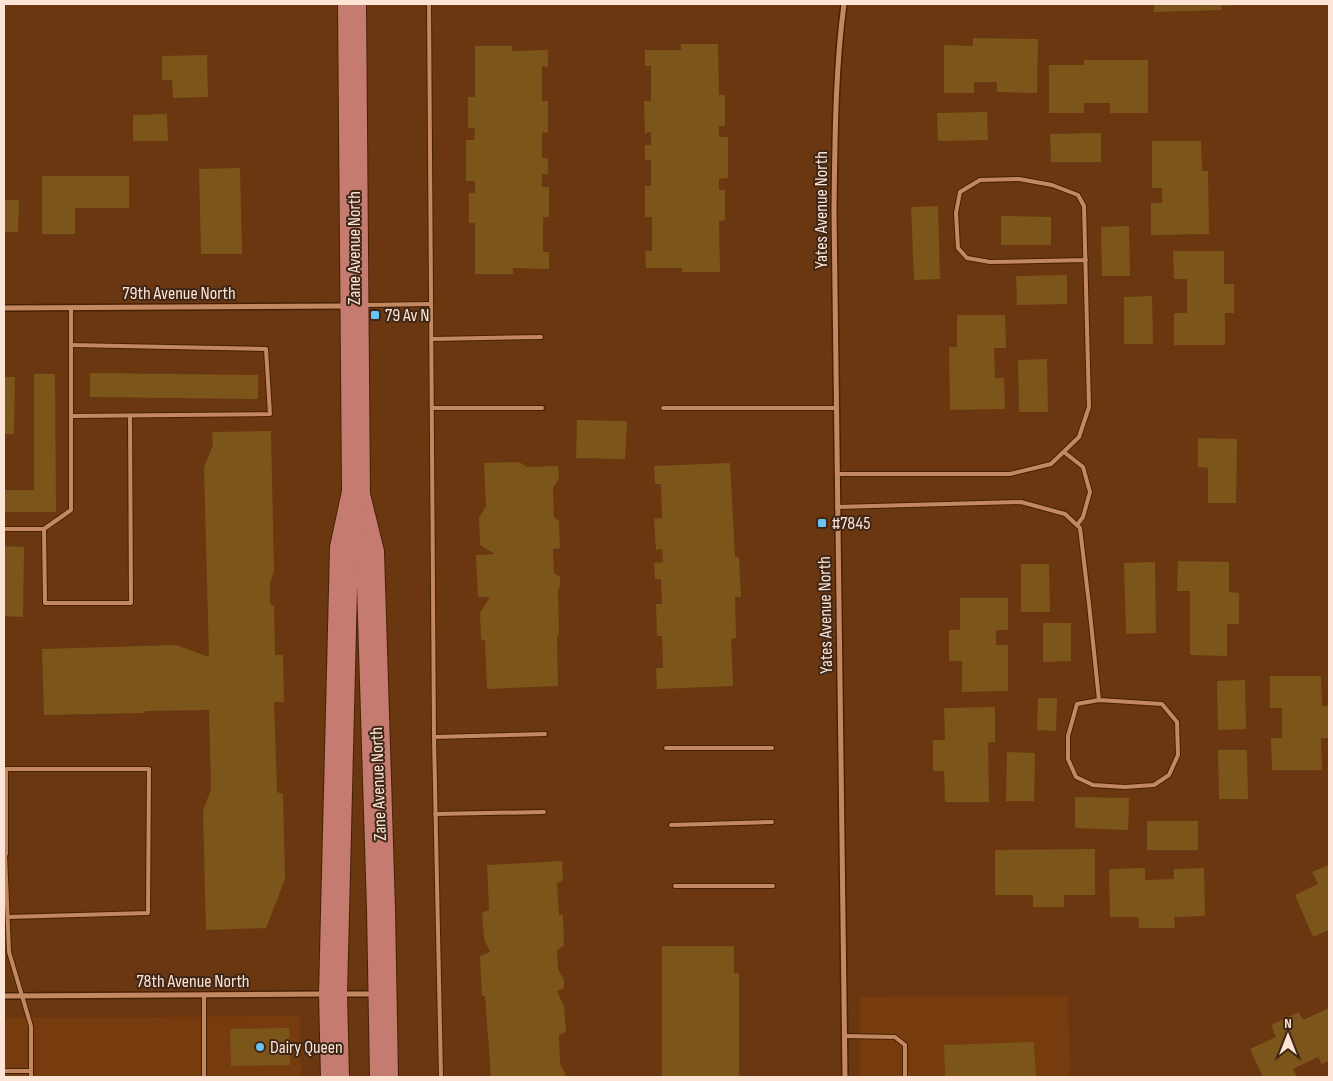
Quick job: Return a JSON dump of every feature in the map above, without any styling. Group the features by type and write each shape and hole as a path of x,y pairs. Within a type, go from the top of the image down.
{"main road":[{"name":"Zane Avenue North","path":"352,4 356,492 370,552 382,909 384,1077"},
{"name":"Zane Avenue North","path":"335,1077 333,994 344,548 356,492"}],"street":[{"name":"Yates Avenue North","path":"844,4 836,116 834,182 845,1077"},
{"name":"79th Avenue North","path":"4,308 354,306"},
{"name":"78th Avenue North","path":"4,996 382,994"}],"lane":[{"path":"429,4 434,737 441,1077"},
{"path":"837,474 1010,474 1051,464 1079,437 1089,407 1086,260 1084,206 1078,195 1052,185 1019,179 980,180 960,192 956,214 958,248 967,258 990,262 1086,260"},
{"path":"354,306 430,304"},
{"path":"4,529 44,529 71,510 71,308"},
{"path":"432,339 541,337"},
{"path":"71,345 266,349 270,414 72,416"},
{"path":"433,408 542,408"},
{"path":"664,408 836,408"},
{"path":"44,529 45,603 131,603 130,416"},
{"path":"1064,452 1083,466 1090,492 1083,517 1077,525"},
{"path":"837,507 1022,502 1065,514 1080,528 1090,604 1098,700"},
{"path":"1098,700 1162,704 1177,722 1178,756 1169,775 1154,785 1125,787 1093,785 1076,777 1068,759 1068,736 1077,704 1098,700"},
{"path":"434,737 545,734"},
{"path":"666,748 772,748"},
{"path":"8,917 148,913 150,769 6,769 5,853 9,952 31,1026 31,1077"},
{"path":"435,814 544,812"},
{"path":"671,825 772,822"},
{"path":"675,886 773,886"},
{"path":"204,995 204,1077"},
{"path":"844,1036 895,1037 905,1045 905,1077"},
{"path":"4,1071 31,1071"}],"shaded area":[{"path":"1068,996 1070,1077 860,1077 860,997"},
{"path":"300,1016 301,1077 4,1077 4,1018"}],"building":[{"path":"1154,4 1237,5 1221,6 1222,10 1154,12"},
{"path":"973,38 1038,39 1037,93 997,92 997,82 974,82 974,93 944,93 944,45 973,46"},
{"path":"681,44 718,44 719,95 725,95 725,126 719,126 719,137 728,137 728,178 719,179 719,190 725,190 725,220 719,221 720,272 682,272 682,268 646,268 645,251 652,251 652,217 645,217 645,186 651,186 651,160 645,160 645,145 651,145 651,132 645,133 644,101 651,101 651,66 645,66 645,50 681,50"},
{"path":"475,46 512,46 512,51 548,50 548,67 542,66 542,101 548,101 548,133 542,132 542,158 548,158 548,174 542,174 542,187 549,187 549,217 543,217 543,252 549,252 549,269 513,268 513,274 475,274 475,223 469,223 469,193 475,193 475,181 466,181 466,140 474,140 475,128 468,128 468,97 475,97"},
{"path":"207,55 208,97 173,98 172,80 162,80 162,56"},
{"path":"1084,60 1148,60 1148,113 1110,113 1110,103 1084,103 1084,113 1049,113 1049,65 1084,65"},
{"path":"987,112 988,140 938,141 937,113"},
{"path":"167,114 168,141 133,141 133,115"},
{"path":"1101,133 1101,162 1051,162 1050,134"},
{"path":"1152,141 1201,141 1202,171 1208,171 1209,234 1151,235 1151,203 1162,203 1162,188 1152,188"},
{"path":"240,168 242,254 201,254 199,169"},
{"path":"42,176 129,176 129,208 75,208 75,234 42,234"},
{"path":"4,200 19,200 18,232 4,232"},
{"path":"938,206 940,279 914,280 911,207"},
{"path":"1001,216 1051,217 1051,245 1001,245"},
{"path":"1129,226 1130,276 1102,276 1101,227"},
{"path":"1173,251 1224,251 1224,284 1234,284 1234,313 1225,313 1225,345 1174,345 1174,313 1187,313 1187,279 1174,279"},
{"path":"1067,275 1067,304 1017,305 1016,276"},
{"path":"1152,296 1153,344 1124,344 1124,297"},
{"path":"957,315 1005,315 1006,348 994,348 995,378 1004,378 1005,409 950,410 949,347 957,347"},
{"path":"1047,359 1048,412 1019,412 1018,360"},
{"path":"90,373 258,375 258,399 90,397"},
{"path":"34,374 55,374 56,512 4,512 4,490 34,490"},
{"path":"4,377 15,377 14,434 4,434"},
{"path":"577,420 627,421 625,459 576,458"},
{"path":"271,431 274,571 270,583 270,604 274,606 275,655 283,655 284,702 274,702 277,792 283,794 285,879 266,928 206,930 203,811 211,789 209,710 44,715 42,649 176,645 209,657 204,467 213,445 212,432"},
{"path":"1198,438 1237,439 1236,503 1208,503 1208,468 1198,467"},
{"path":"519,462 527,467 558,466 559,478 553,488 554,517 559,521 560,548 553,549 554,573 560,577 558,590 559,633 557,637 558,686 487,689 485,641 481,639 480,613 490,597 478,597 476,555 495,554 480,545 479,518 486,506 484,463"},
{"path":"730,463 735,557 739,557 741,597 735,597 736,638 731,639 733,686 657,689 656,668 663,668 662,636 657,636 656,604 662,604 661,579 655,579 654,563 663,562 662,549 656,550 654,519 662,518 661,484 655,484 654,466"},
{"path":"4,546 24,547 23,617 4,616"},
{"path":"1178,561 1229,562 1229,592 1239,593 1239,624 1227,624 1227,656 1190,655 1190,591 1177,591"},
{"path":"1155,562 1156,633 1126,634 1124,563"},
{"path":"1021,564 1049,564 1050,612 1021,612"},
{"path":"960,598 1008,598 1008,630 996,630 996,645 1008,645 1008,691 962,692 962,661 949,661 949,630 960,630"},
{"path":"1043,623 1071,623 1071,661 1043,662"},
{"path":"1270,676 1321,676 1322,706 1329,706 1329,738 1321,738 1322,770 1272,770 1271,738 1282,738 1282,708 1270,708"},
{"path":"1245,680 1246,729 1218,730 1217,681"},
{"path":"1038,698 1057,698 1056,731 1037,730"},
{"path":"995,707 995,742 988,742 989,802 945,802 944,771 933,771 933,740 945,740 944,708"},
{"path":"1218,750 1247,750 1248,799 1219,799"},
{"path":"1007,752 1035,753 1034,801 1006,801"},
{"path":"1075,797 1129,798 1128,830 1075,828"},
{"path":"1147,821 1198,821 1198,850 1147,850"},
{"path":"1095,849 1095,895 1064,895 1064,907 1033,907 1033,895 995,895 995,850"},
{"path":"562,861 563,880 557,883 559,915 563,915 564,946 557,950 558,969 564,980 564,988 557,991 564,1007 566,1032 559,1035 560,1064 565,1077 491,1077 485,996 482,996 480,956 490,952 484,939 482,913 489,910 487,865"},
{"path":"1329,865 1329,930 1313,937 1295,895 1318,884 1312,872"},
{"path":"1145,868 1145,880 1174,879 1174,869 1204,868 1205,916 1174,917 1175,928 1139,928 1138,917 1110,917 1109,869"},
{"path":"662,946 734,946 734,973 739,973 739,1077 662,1077"},
{"path":"1329,1008 1329,1061 1322,1064 1318,1057 1293,1069 1297,1077 1263,1077 1250,1049 1276,1037 1271,1025 1299,1012 1303,1020"},
{"name":"Dairy Queen","path":"289,1028 290,1065 231,1066 230,1029"},
{"path":"1034,1042 1036,1077 945,1077 944,1045"}],"place":[{"name":"79 Av N","path":"375,315"},
{"name":"#7845","path":"822,523"},
{"name":"Dairy Queen","path":"260,1047"}]}
